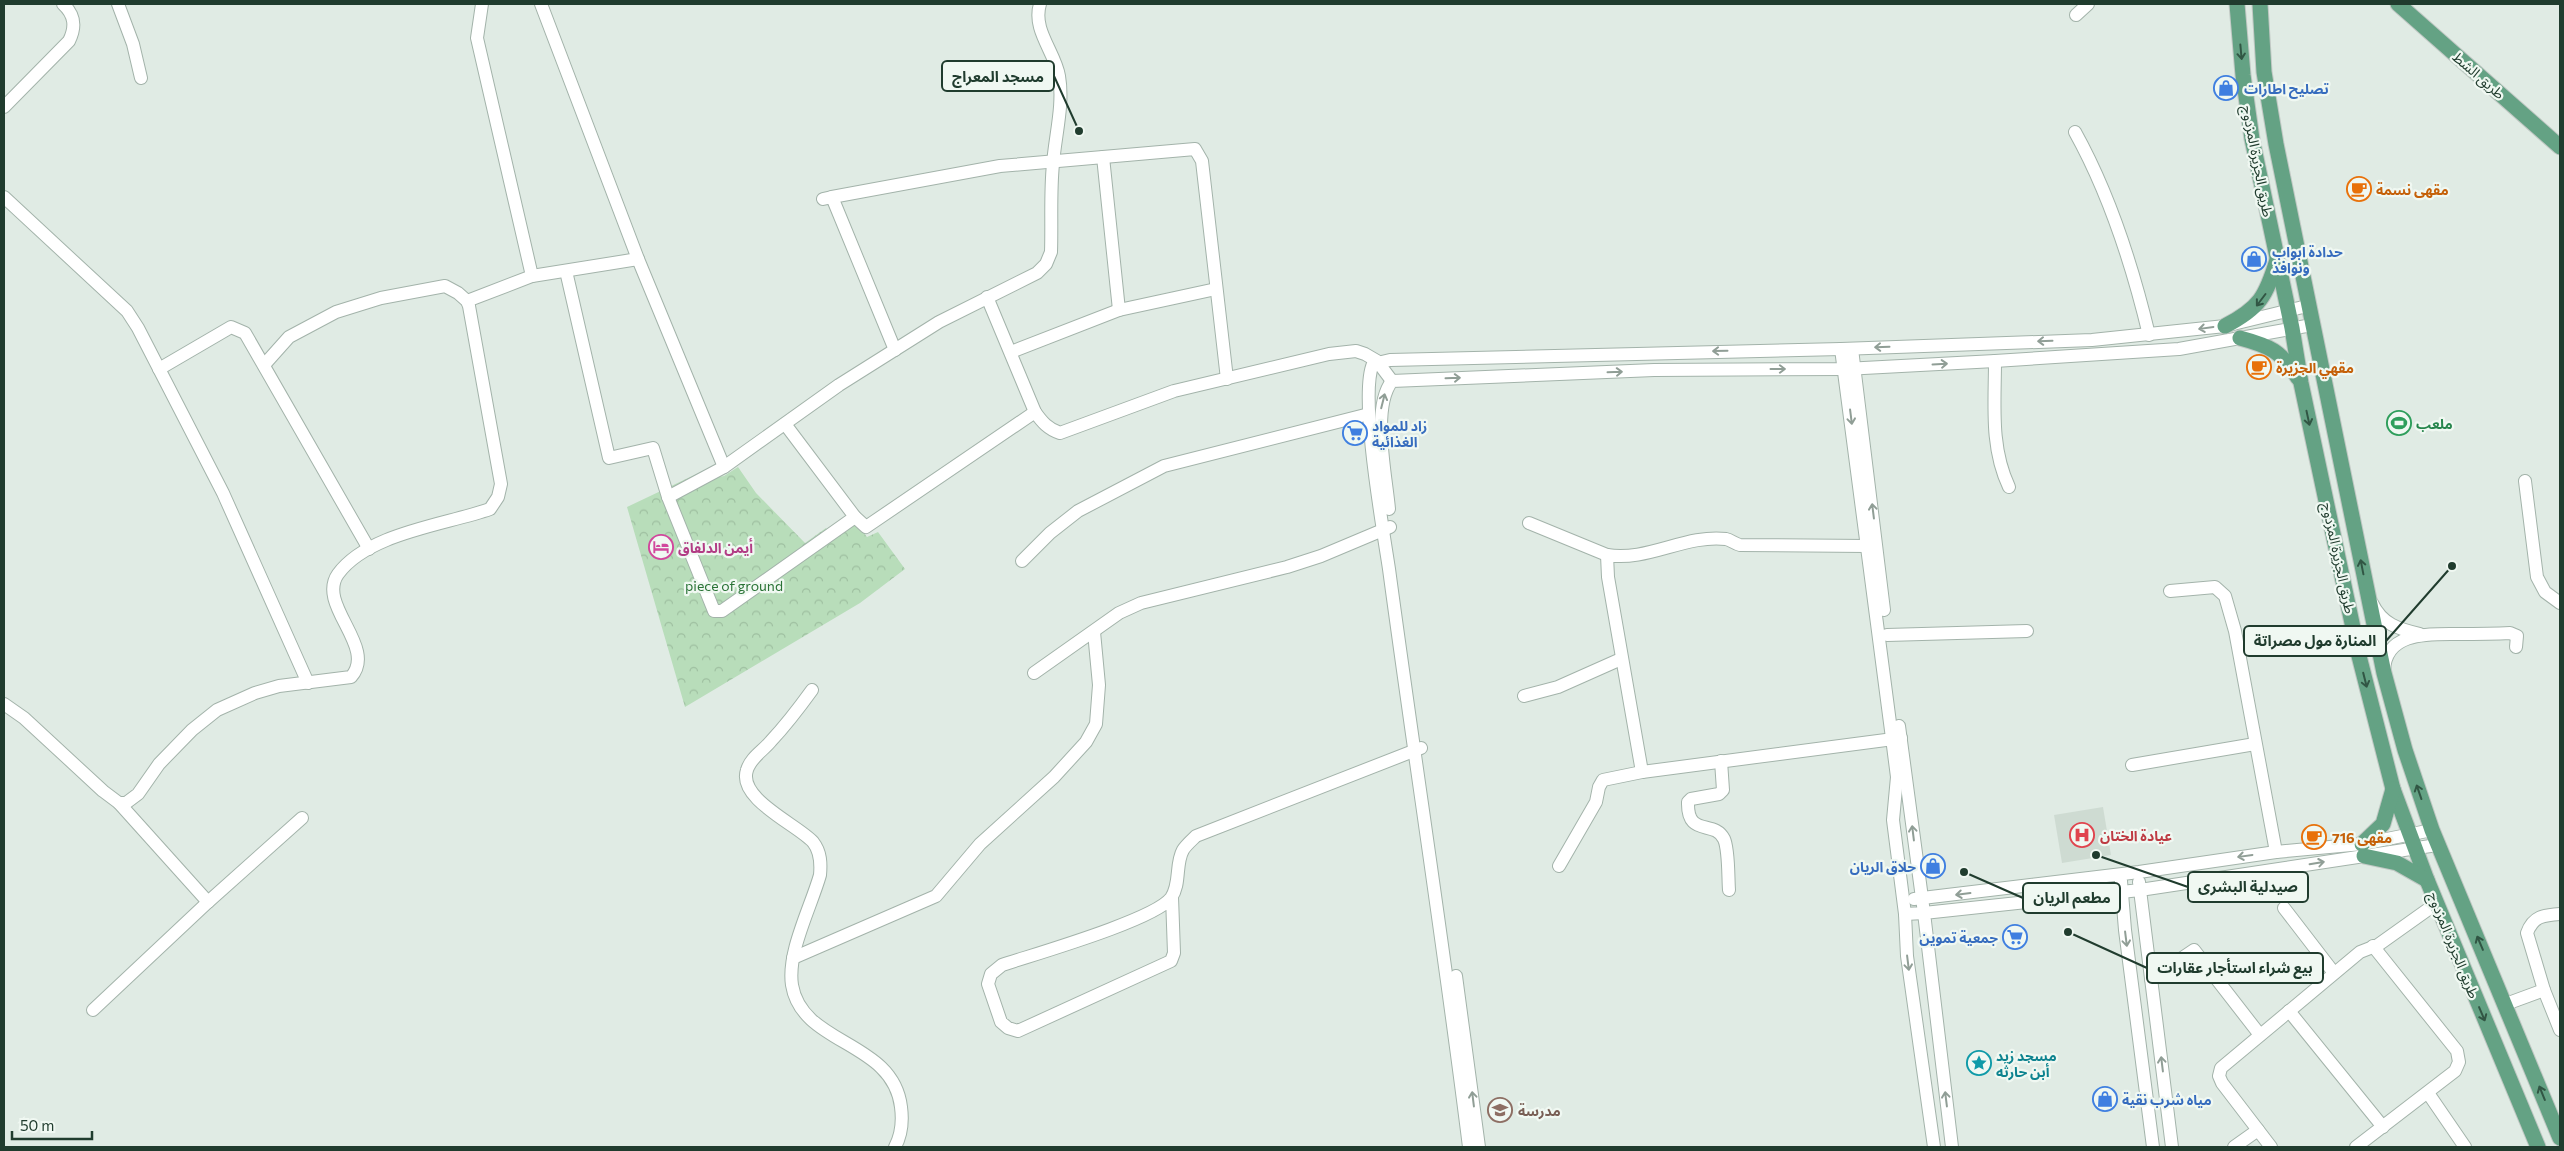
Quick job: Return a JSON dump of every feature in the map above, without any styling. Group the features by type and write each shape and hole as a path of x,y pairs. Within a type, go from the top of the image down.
{"main road":[{"name":"طريق الجزيرة المزدوج","path":"2237,4 2243,75 2252,139 2278,258 2301,383 2360,656 2393,789 2427,880 2538,1147"},
{"name":"طريق الجزيرة المزدوج","path":"2260,4 2264,72 2270,110 2308,306 2342,460 2384,674 2405,750 2432,830 2506,1004 2560,1138"},
{"name":"طريق الشط","path":"2398,4 2560,147"},
{"path":"2225,326 2244,316 2265,296 2278,258"},
{"path":"2240,338 2270,347 2281,354 2301,383"},
{"path":"2393,789 2384,824 2363,850 2397,863 2427,880"}],"street":[{"path":"4,107 68,41 74,30 73,18 63,4"},
{"path":"118,4 134,44 142,78"},
{"path":"482,4 478,38 479,48 532,276"},
{"path":"541,4 638,259 724,467"},
{"path":"668,497 724,467 785,424 939,322 1037,273 1046,264 1051,252 1053,162 1060,85 1057,68 1040,26 1038,17 1040,4"},
{"path":"2076,15 2088,4"},
{"path":"2074,132 2091,161 2115,218 2140,297 2149,335"},
{"path":"896,350 827,198 1000,166 1190,148 1199,152 1202,161 1227,378"},
{"path":"1104,157 1119,310"},
{"path":"4,197 127,311 159,368 223,493 308,683"},
{"path":"467,300 532,276 638,259"},
{"path":"566,271 609,458 653,448 668,497 714,610 718,612 854,517"},
{"path":"119,803 132,800 159,764 203,719 217,710 255,693 279,686 351,677 356,672 358,663 356,645 335,599 333,585 338,574 348,564 378,544 490,509 498,497 501,484 467,300 445,286 381,298 336,312 289,337 264,365"},
{"path":"1011,352 1119,310 1216,289"},
{"path":"987,297 1035,412 1043,424 1051,430 1060,433 1174,391 1329,354 1356,351 1377,361 1847,349 2092,340 2225,326 2308,306"},
{"path":"1392,381 1654,370 1850,369 1995,361 2179,349 2312,325"},
{"path":"159,368 231,327 245,333 369,549"},
{"path":"1847,349 1887,635 1896,738 1893,820 1906,914 1907,956 1934,1147"},
{"path":"1377,361 1392,381"},
{"path":"1377,361 1371,369 1369,414 1387,528 1469,1147"},
{"path":"1995,361 1995,442 2001,470 2009,487"},
{"path":"1850,369 1868,546 1924,913 1952,1147"},
{"path":"1387,528 1380,414 1383,398 1392,381"},
{"path":"785,424 854,517 866,527 1035,412"},
{"path":"1022,561 1050,533 1078,511 1164,466 1369,414"},
{"path":"2525,481 2537,578 2546,592 2560,603"},
{"path":"1529,523 1607,555 1627,556 1695,541 1727,539 1740,545 1868,546"},
{"path":"1034,672 1119,613 1141,603 1287,567 1320,556 1387,528"},
{"path":"1607,555 1608,577 1621,659 1642,772"},
{"path":"2170,591 2215,587 2225,596 2235,631 2276,852"},
{"path":"2366,589 2377,613 2402,630 2422,634 2510,633 2517,636 2516,646"},
{"path":"1887,635 2027,631"},
{"path":"794,958 936,896 980,844 1054,777 1086,742 1096,724 1099,685 1094,632"},
{"path":"2384,674 2386,657 2397,644 2407,638 2422,634"},
{"path":"1524,696 1558,687 1621,659"},
{"path":"812,690 770,743 753,758 746,772 746,784 750,791 779,817 808,838 819,852 820,875 794,958 792,984 801,1008 814,1022 868,1056 890,1075 897,1088 902,1121 901,1136 896,1147"},
{"path":"4,704 24,718 89,779 119,803 208,902"},
{"path":"1559,866 1596,802 1599,787 1603,780 1642,772 1896,738"},
{"path":"2132,765 2255,744"},
{"path":"1172,897 1162,906 1142,917 1002,964 991,974 988,984 1001,1022 1008,1028 1018,1031 1171,961 1174,953 1172,897 1183,849 1196,836 1417,750"},
{"path":"1417,750 1470,1070 1479,1147"},
{"path":"1721,761 1723,790 1719,794 1691,799 1688,802 1688,813 1696,825 1716,832 1725,841 1729,890"},
{"path":"93,1010 208,902 302,818"},
{"path":"1906,914 2123,890 2140,890 2363,850 2410,834 2432,830"},
{"path":"1904,900 2139,872 2276,852 2415,849 2438,845"},
{"path":"2139,872 2172,1147"},
{"path":"2120,874 2123,890 2125,930 2153,1147"},
{"path":"2271,1147 2220,1076 2224,1065 2364,949 2373,946 2437,903"},
{"path":"2284,908 2334,973"},
{"path":"2560,914 2540,916 2530,924 2527,934 2544,990 2560,1030"},
{"path":"2356,1147 2455,1071 2459,1062 2457,1051 2373,946"},
{"path":"2151,979 2194,950 2260,1035"},
{"path":"2506,1004 2544,990"},
{"path":"2289,1011 2383,1127"},
{"path":"2428,1092 2465,1147"},
{"path":"2234,1147 2258,1130"}],"shaded area":[{"name":"عيادة الختان","path":"2103,807 2111,855 2062,863 2054,815"}],"green space":[{"name":"piece of ground","path":"738,467 756,493 805,543 826,528 833,539 856,523 867,537 878,532 905,569 860,603 685,707 627,507 707,469 714,478 724,476"}],"place":[{"name":"تصليح اطارات","path":"2226,88"},
{"name":"مسجد المعراج","path":"1079,131"},
{"name":"مقهى نسمة","path":"2359,189"},
{"name":"حدادة ابواب ونوافذ","path":"2254,259"},
{"name":"مقهي الجزيرة","path":"2259,367"},
{"name":"ملعب","path":"2399,423"},
{"name":"زاد للمواد الغذائية","path":"1355,433"},
{"name":"أيمن الدلفاق","path":"661,547"},
{"name":"المنارة مول مصراتة","path":"2452,566"},
{"name":"عيادة الختان","path":"2082,835"},
{"name":"مقهى 716","path":"2314,837"},
{"name":"صيدلية البشرى","path":"2096,855"},
{"name":"حلاق الريان","path":"1933,866"},
{"name":"مطعم الريان","path":"1964,872"},
{"name":"بيع شراء استأجار عقارات","path":"2068,932"},
{"name":"جمعية تموين","path":"2015,937"},
{"name":"مسجد زيد أبن حارثه","path":"1979,1063"},
{"name":"مياه شرب نقية","path":"2105,1099"},
{"name":"مدرسة","path":"1500,1110"}]}
